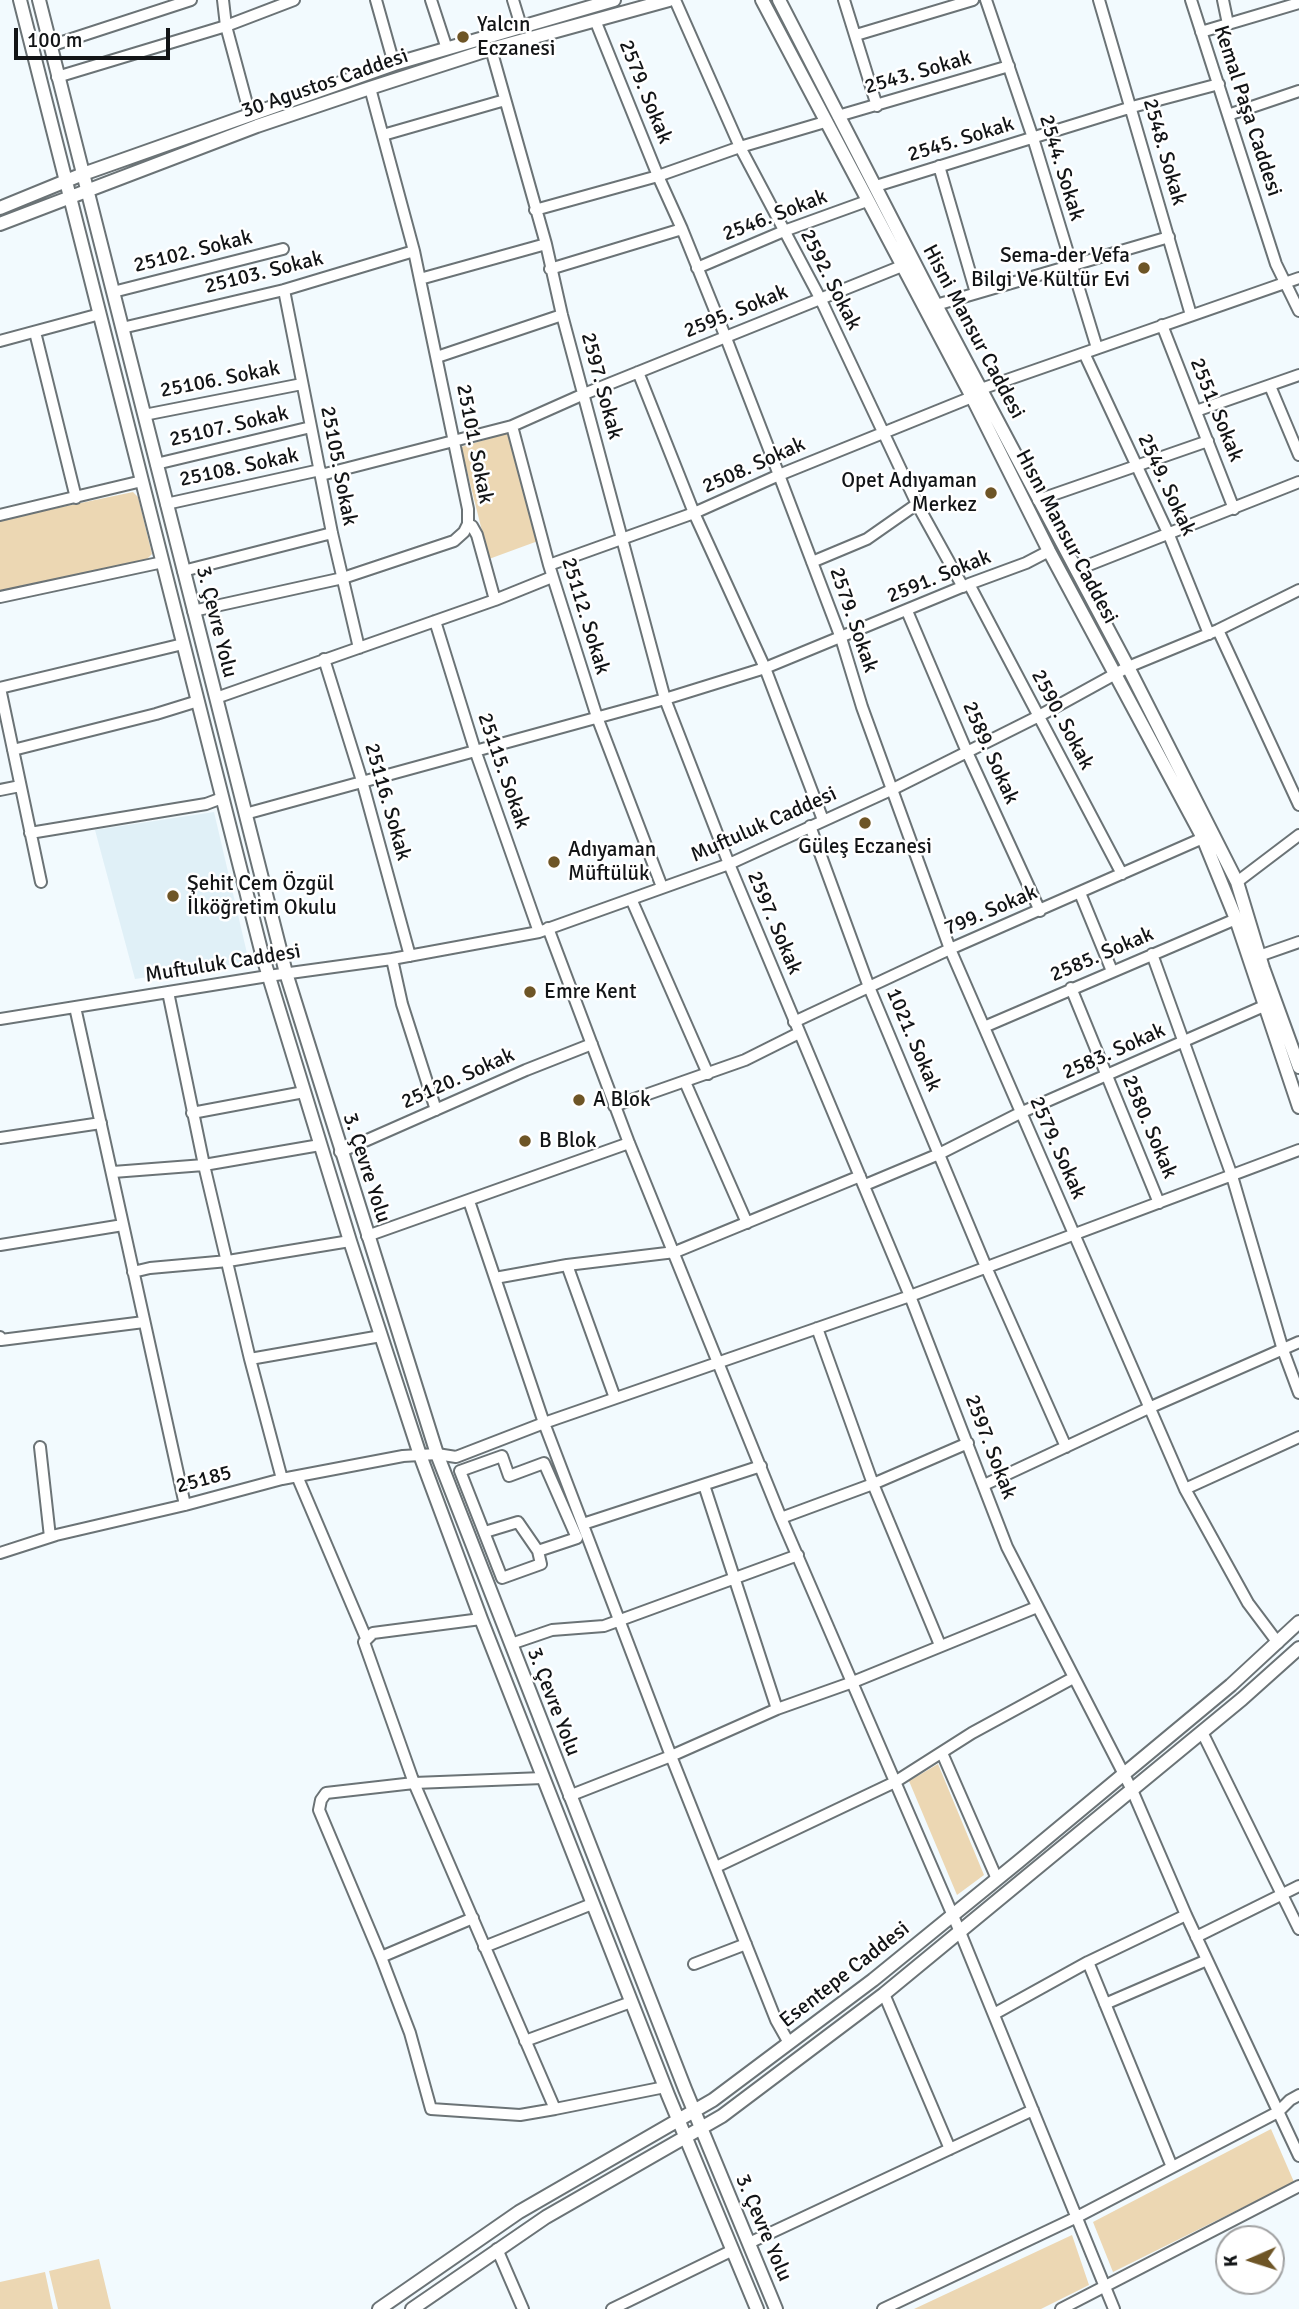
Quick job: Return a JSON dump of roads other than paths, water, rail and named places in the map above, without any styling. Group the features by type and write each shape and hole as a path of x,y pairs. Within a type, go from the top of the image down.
{"main road":[{"name":"3. Çevre Yolu","path":"20,0 268,976 350,1241 420,1455 481,1619 678,2120 757,2309"},
{"name":"3. Çevre Yolu","path":"38,0 286,974 340,1152 437,1454 569,1796 776,2309"},
{"name":"30 Agustos Caddesi","path":"0,208 83,174 394,64 521,26 585,3 614,0"},
{"name":"30 Agustos Caddesi","path":"0,225 257,126 491,49 669,0"},
{"name":"Hısnı Mansur Caddesi","path":"762,0 902,266 977,393 1049,551 1123,670 1203,838 1236,919 1299,1107"},
{"name":"Hisni Mansur Caddesi","path":"779,0 936,305 977,393 1076,570 1123,670 1237,882 1259,956 1295,1043 1299,1067"},
{"name":"Esentepe Caddesi","path":"379,2309 511,2217 713,2100 873,1980 953,1915 1123,1775 1299,1622"},
{"name":"Esentepe Caddesi","path":"412,2309 545,2217 722,2116 884,1994 1202,1732 1299,1648"}],"street":[{"path":"50,46 191,0"},
{"path":"223,0 226,26 250,115"},
{"path":"57,77 226,26 294,0"},
{"path":"376,0 394,64"},
{"path":"431,0 447,49"},
{"path":"513,0 521,26"},
{"name":"2592. Sokak","path":"675,0 740,147 820,298 917,504"},
{"path":"844,0 877,106"},
{"path":"856,35 973,0"},
{"name":"2544. Sokak","path":"986,0 1033,138 1097,348"},
{"name":"2548. Sokak","path":"1099,0 1191,315"},
{"name":"Kemal Paşa Caddesi","path":"1191,0 1276,264 1299,311"},
{"path":"1223,0 1228,24"},
{"path":"1201,32 1299,3"},
{"name":"2579. Sokak","path":"596,20 779,475 841,638 891,790 950,949 1185,1489 1248,1602 1278,1643"},
{"name":"2597. Sokak","path":"491,49 546,244 562,315 665,699 729,864 910,1296 1007,1547 1132,1790 1196,1937 1299,2156"},
{"name":"2543. Sokak","path":"838,116 1009,66"},
{"name":"2545. Sokak","path":"876,186 1132,107 1219,84"},
{"name":"25101. Sokak","path":"193,611 343,578 454,541 468,524 468,509 414,251 370,88"},
{"path":"1228,115 1299,91"},
{"path":"383,135 505,100"},
{"path":"535,210 658,176 740,147 825,122"},
{"path":"939,166 976,293"},
{"name":"2546. Sokak","path":"697,268 784,231 867,201"},
{"path":"550,269 682,229"},
{"path":"936,305 1169,237"},
{"path":"420,279 546,244"},
{"name":"25102. Sokak","path":"113,292 283,249"},
{"name":"25103. Sokak","path":"122,328 284,290 414,251"},
{"name":"2595. Sokak","path":"584,394 902,266"},
{"name":"2508. Sokak","path":"549,565 694,513 977,393 1299,278"},
{"name":"25105. Sokak","path":"284,290 332,533 359,648"},
{"path":"0,341 100,314"},
{"path":"437,357 562,315"},
{"name":"2551. Sokak","path":"1162,326 1234,509"},
{"path":"36,332 76,498"},
{"name":"2549. Sokak","path":"1084,353 1213,632 1299,805"},
{"path":"638,372 694,513 765,668 823,820"},
{"path":"1196,411 1299,375"},
{"name":"25106. Sokak","path":"144,415 302,384"},
{"path":"1270,386 1299,455"},
{"path":"512,426 584,394"},
{"name":"25108. Sokak","path":"166,504 321,472 512,426"},
{"name":"25112. Sokak","path":"512,426 552,577 597,717 662,887"},
{"name":"25107. Sokak","path":"156,464 311,427"},
{"path":"1038,500 1208,441"},
{"path":"0,515 142,481"},
{"path":"1076,570 1299,482"},
{"path":"812,562 867,539 917,504"},
{"name":"2590. Sokak","path":"917,504 966,585 1122,874"},
{"path":"468,524 477,535 495,600"},
{"path":"183,571 332,533"},
{"name":"2591. Sokak","path":"245,814 665,699 765,668 1026,563 1049,551"},
{"path":"0,597 163,562"},
{"path":"216,698 495,600 552,577"},
{"name":"Muftuluk Caddesi","path":"0,1018 410,956 543,930 632,901 662,887 729,864 891,790 1123,670 1213,632 1299,590"},
{"name":"2589. Sokak","path":"907,611 1040,911"},
{"name":"25115. Sokak","path":"435,621 475,750 543,930 592,1044 614,1106 781,1518 953,1915 1114,2309"},
{"path":"41,882 0,688 183,644"},
{"name":"25116. Sokak","path":"324,659 362,780 410,956"},
{"path":"13,750 198,701"},
{"path":"0,790 20,786"},
{"path":"30,833 206,804 222,798"},
{"name":"1021. Sokak","path":"810,826 869,987 986,1267 1066,1447"},
{"path":"1237,882 1299,835"},
{"name":"799. Sokak","path":"794,1022 950,949 1203,838"},
{"path":"1080,893 1112,971"},
{"path":"632,901 708,1074"},
{"name":"2585. Sokak","path":"984,1027 1236,919"},
{"path":"1259,956 1299,942"},
{"path":"1152,954 1232,1176 1283,1350 1299,1393"},
{"path":"392,959 402,1004 436,1110"},
{"name":"2580. Sokak","path":"1071,988 1159,1203"},
{"path":"168,992 204,1165 250,1359 282,1479"},
{"name":"2583. Sokak","path":"495,1278 568,1265 675,1252 747,1223 939,1154 1020,1113 1264,1006"},
{"path":"75,1007 185,1505"},
{"path":"614,1106 745,1060 799,1033"},
{"name":"25120. Sokak","path":"340,1152 592,1044"},
{"path":"685,1082 747,1223"},
{"path":"192,1113 304,1093"},
{"path":"0,1138 102,1123"},
{"path":"367,1236 629,1143"},
{"path":"113,1172 204,1165 320,1145"},
{"name":"25185","path":"0,1553 50,1537 282,1479 403,1456 437,1454 456,1457 544,1423 910,1296 1299,1150"},
{"path":"469,1201 544,1423 577,1538 538,1551"},
{"path":"0,1245 123,1225"},
{"path":"134,1272 150,1268 228,1261 350,1241"},
{"path":"568,1265 615,1398"},
{"path":"0,1336 1,1340 144,1321"},
{"path":"817,1328 873,1484 940,1646"},
{"path":"250,1359 381,1336"},
{"path":"984,1485 1299,1342"},
{"path":"1185,1489 1299,1437"},
{"path":"781,1518 873,1484 968,1443"},
{"path":"40,1447 50,1537"},
{"path":"485,1532 519,1522 538,1551 541,1564 502,1578 460,1471 502,1455 509,1476 544,1463 561,1485 583,1524 671,1756 776,2020 789,2043"},
{"path":"583,1524 761,1466"},
{"path":"297,1476 366,1638"},
{"path":"704,1485 777,1709"},
{"path":"511,1644 552,1630 595,1628 620,1621 798,1555"},
{"path":"569,1796 671,1756 777,1709 853,1682 1037,1606"},
{"path":"481,1619 373,1633 366,1638 363,1646 414,1783 555,2109"},
{"path":"716,1867 895,1782 942,1752 1073,1678"},
{"path":"1202,1732 1299,1929"},
{"path":"942,1752 997,1879"},
{"path":"543,1778 414,1783 326,1794 319,1810 381,1956 410,2033 431,2109 520,2115 665,2087"},
{"path":"1196,1937 1299,1886"},
{"path":"484,1947 592,1904"},
{"path":"994,2014 1088,1962 1186,1915"},
{"path":"381,1956 473,1918"},
{"path":"694,1964 746,1944"},
{"path":"1105,2004 1207,1960"},
{"path":"1088,1962 1172,2167"},
{"path":"884,1994 950,2149"},
{"path":"525,2041 631,2002"},
{"path":"883,2309 1075,2218 1279,2112 1299,2095"},
{"path":"749,2244 1033,2110"},
{"path":"1061,2309 1299,2186"},
{"path":"497,2249 523,2309"},
{"path":"612,2309 733,2250"}],"place":[{"name":"Yalcın Eczanesi","path":"463,37"},
{"name":"Sema-der Vefa Bilgi Ve Kültür Evi","path":"1144,268"},
{"name":"Opet Adıyaman Merkez","path":"991,493"},
{"name":"Güleş Eczanesi","path":"865,823"},
{"name":"Adıyaman Müftülük","path":"554,862"},
{"name":"Şehit Cem Özgül İlköğretim Okulu","path":"173,896"},
{"name":"Emre Kent","path":"530,992"},
{"name":"A Blok","path":"579,1100"},
{"name":"B Blok","path":"525,1141"}]}
